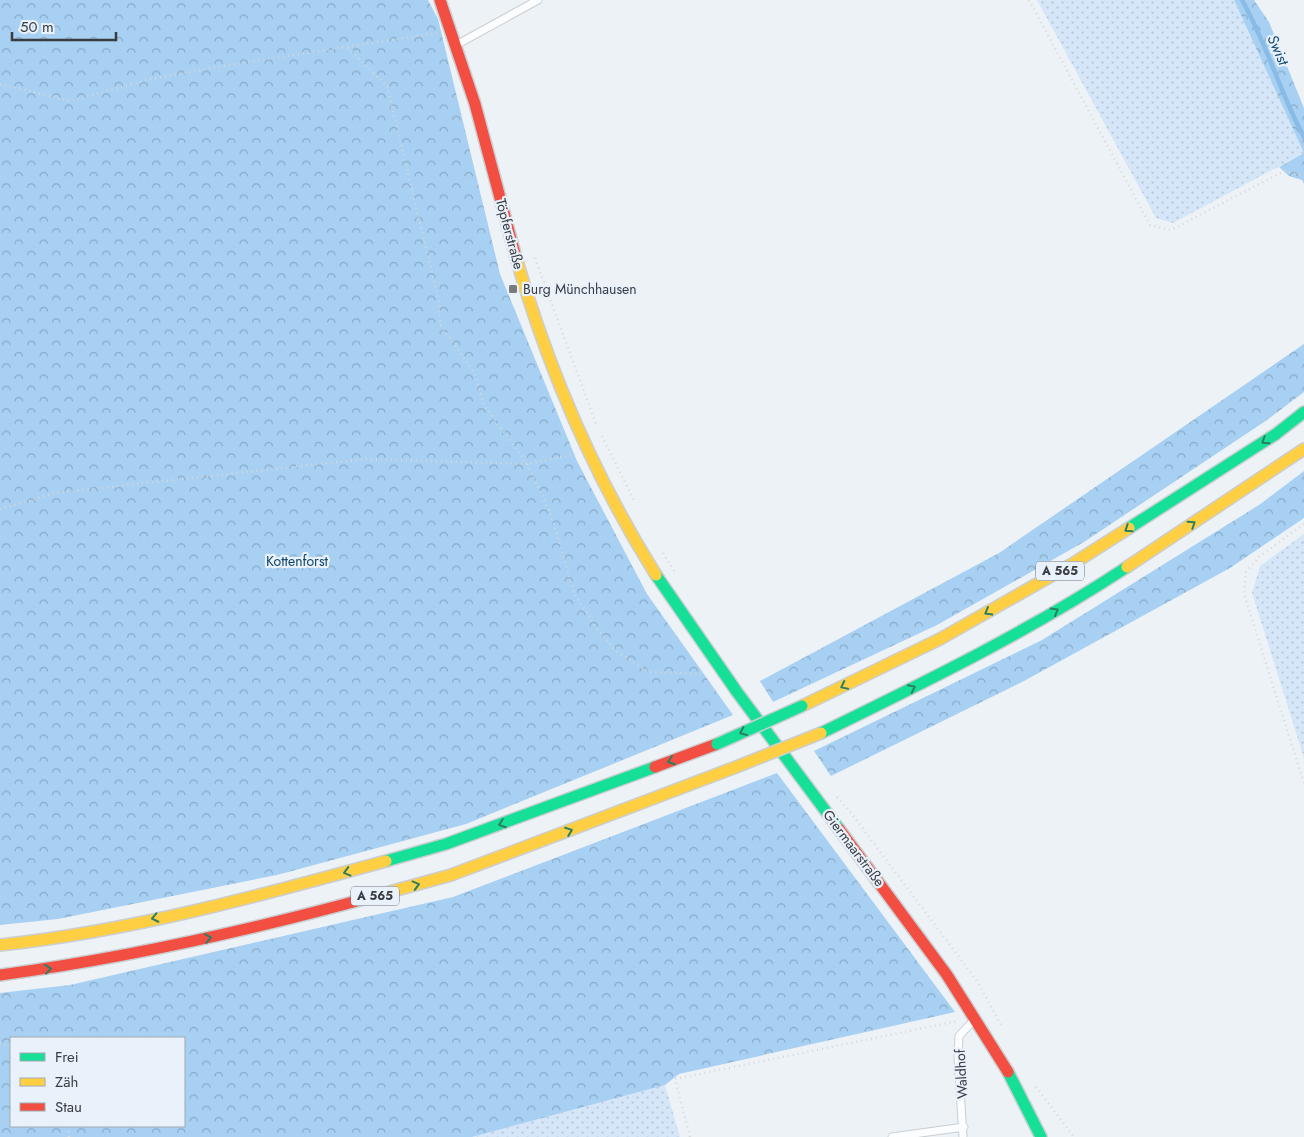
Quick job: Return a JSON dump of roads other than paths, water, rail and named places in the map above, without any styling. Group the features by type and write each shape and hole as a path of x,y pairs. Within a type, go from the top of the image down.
{"main road":[{"name":"Töpferstraße","path":"440,0 458,45 524,284 572,411 652,568"},
{"name":"A 565","path":"0,945 66,938 259,896 446,844 717,744 802,706 940,639 1074,563 1276,434 1304,412"},
{"name":"A 565","path":"0,975 69,966 261,927 451,875 821,733 956,667 1091,590 1304,449"},
{"name":"Giermaarstraße","path":"652,568 718,668 920,936 976,1018 1022,1095 1041,1137"}],"lane":[{"path":"458,45 538,0"},
{"name":"Waldhof","path":"963,1137 964,1127 958,1057 960,1036 976,1018"},
{"path":"892,1137 964,1127"}],"waterway":[{"name":"Swist","path":"1242,0 1304,137"}],"place":[{"name":"Burg Münchhausen","path":"513,289"}],"park label":[{"name":"Kottenforst","path":"297,561"}]}
